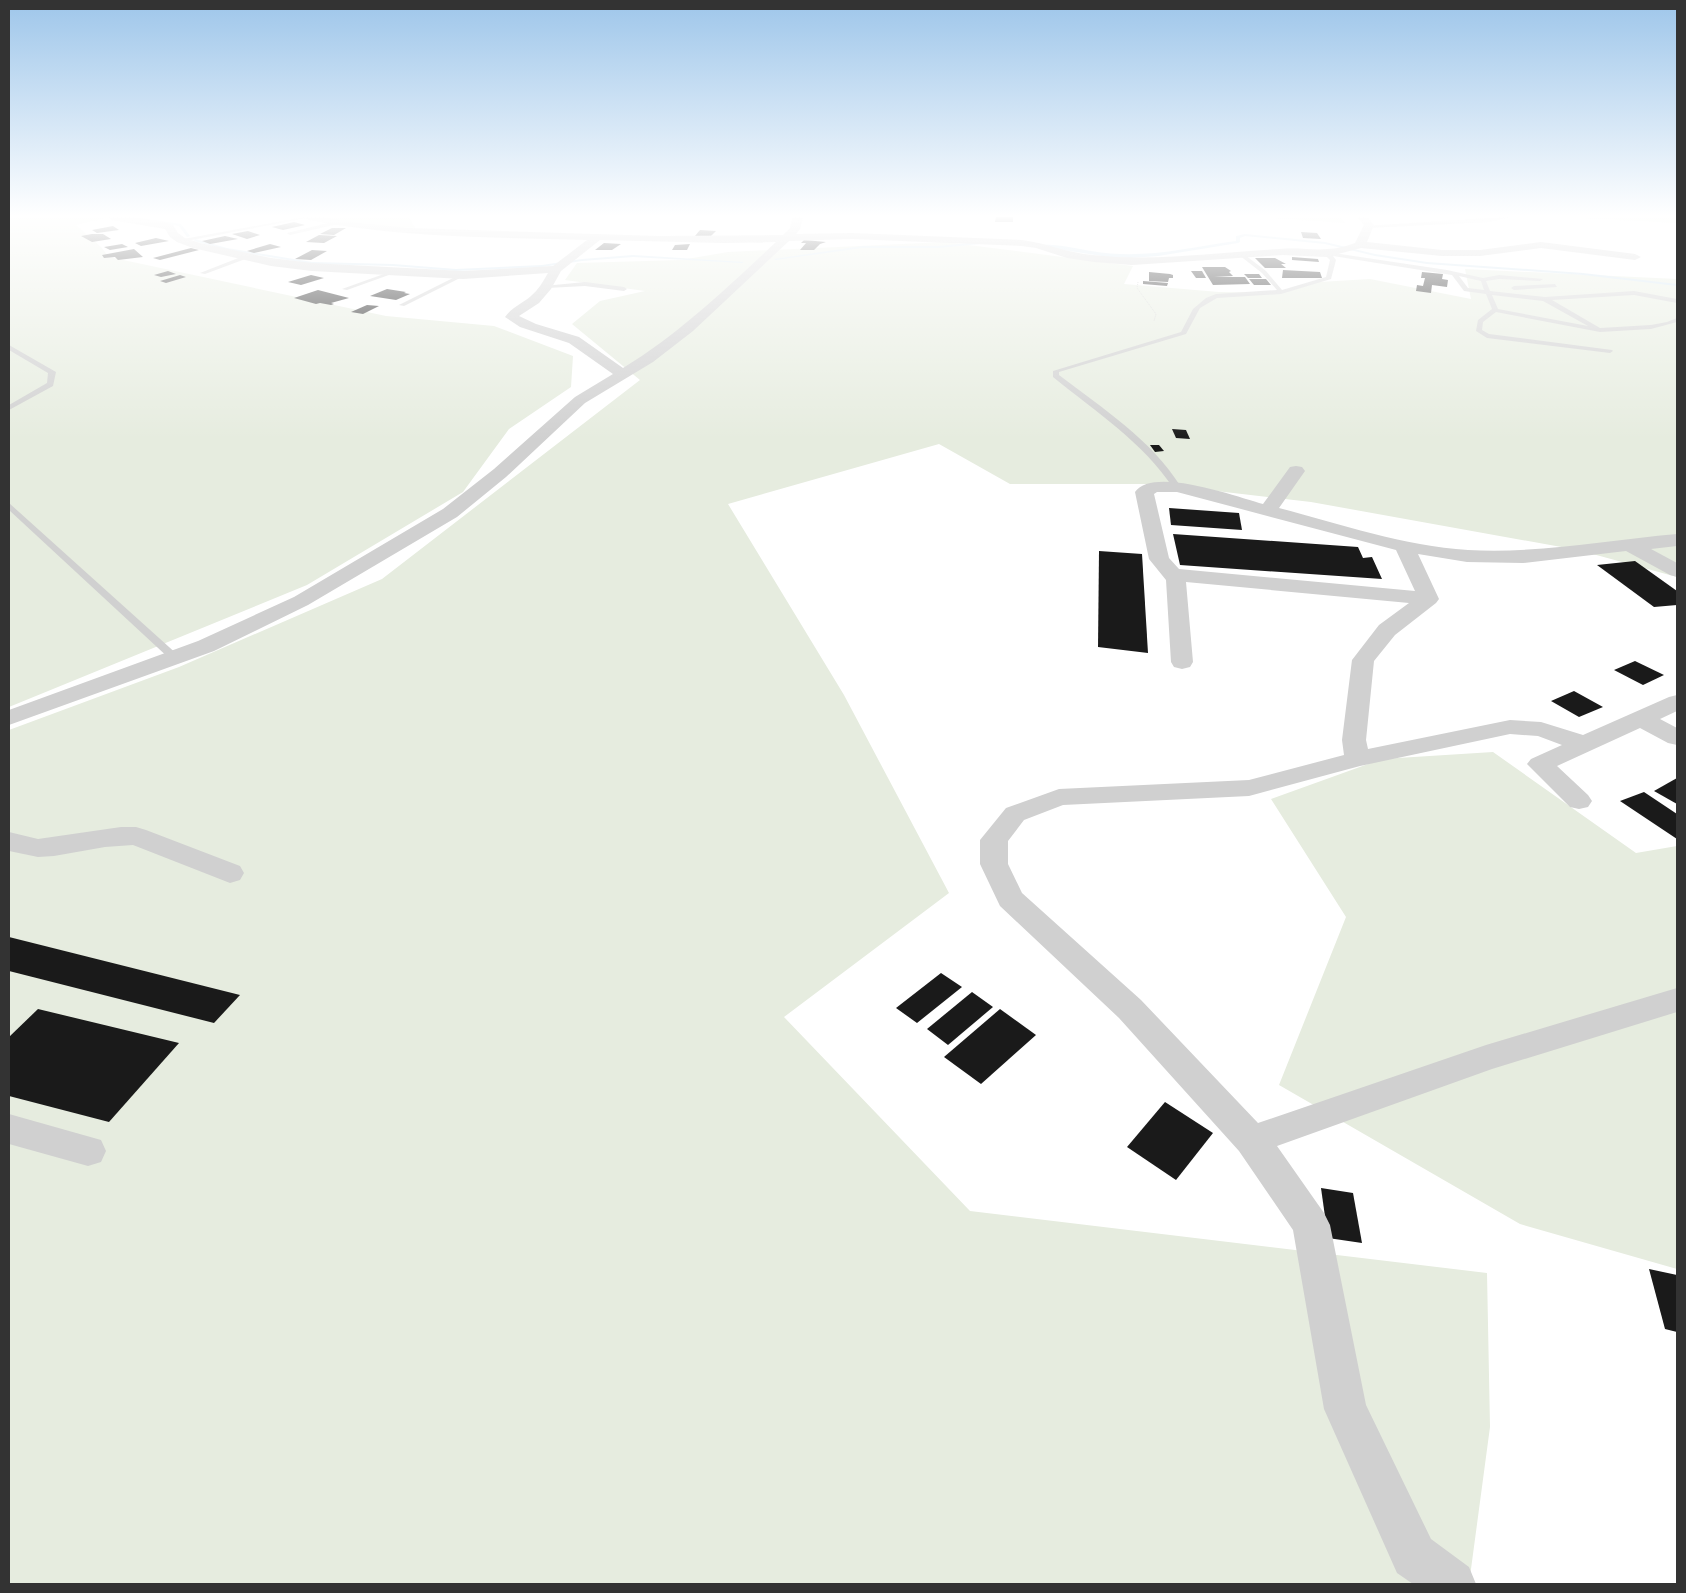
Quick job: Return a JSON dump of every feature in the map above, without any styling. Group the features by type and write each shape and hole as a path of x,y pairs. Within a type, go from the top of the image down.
{"street":[{"path":"542,291 534,300 516,311 512,317 519,323 566,336 580,343 622,374"},
{"path":"9,718 206,646 301,601 450,513 500,473 580,400 648,359 688,328 728,291"},
{"path":"1268,510 1296,471"},
{"path":"1182,662 1176,579 1160,559 1144,492 1154,487 1177,486 1404,546 1466,556 1523,557 1677,540"},
{"path":"1404,546 1429,600"},
{"path":"1631,546 1677,571"},
{"path":"1173,575 1429,600"},
{"path":"1357,759 1354,740 1363,660 1387,630 1429,600"},
{"path":"1579,801 1540,764 1677,702"},
{"path":"1641,718 1677,738"},
{"path":"1452,1584 1414,1556 1345,1409 1312,1225 1252,1140 1130,1009 1010,899 994,864 994,840 1015,814 1059,797 1249,788 1357,759 1510,727 1541,729 1585,744"},
{"path":"9,840 17,846 55,847 123,834 136,836 230,873"},
{"path":"1252,1140 1486,1058 1677,1000"},
{"path":"9,1129 88,1152"}],"lane":[{"path":"402,305 430,291"},
{"path":"1487,291 1494,310"},
{"path":"1496,291 1545,299 1634,293 1677,301"},
{"path":"1177,486 1171,475 1135,438 1055,376 1056,371 1184,333 1193,309 1207,299 1216,296 1281,292"},
{"path":"1545,299 1600,330"},
{"path":"1610,352 1487,336 1479,331 1480,321 1494,310 1600,330 1651,327 1669,324 1677,320"},
{"path":"9,347 52,372 50,384 9,408"},
{"path":"9,506 175,658"}],"path":[{"path":"1116,352 1123,333 1137,326 1155,321 1156,314 1139,291"}],"shaded area":[{"path":"9,291 270,291 386,316 494,326 573,356 571,387 509,429 463,492 307,585 9,707"},
{"path":"643,291 1282,293 1288,291 1432,291 1471,299 1469,291 1677,291 1677,577 1578,550 1311,502 1156,484 1010,484 939,444 728,504 844,695 949,893 784,1017 970,1211 1487,1273 1490,1427 1469,1584 9,1584 9,730 179,667 382,579 640,380 572,324 600,301"},
{"path":"1493,752 1636,853 1677,846 1677,1269 1520,1224 1279,1085 1346,917 1271,799 1382,759"}],"building":[{"path":"314,291 323,291 349,298 331,303 334,304 331,305 316,304 294,298"},
{"path":"381,291 402,291 410,294 396,300 370,296"},
{"path":"367,305 379,306 363,314 351,312"},
{"path":"1172,429 1186,430 1190,439 1176,438"},
{"path":"1150,445 1159,445 1164,451 1155,452"},
{"path":"1169,508 1239,513 1242,530 1171,525"},
{"path":"1173,534 1358,547 1363,558 1372,557 1382,579 1180,565"},
{"path":"1099,551 1142,554 1148,653 1098,647"},
{"path":"1635,561 1677,591 1677,605 1654,607 1597,565"},
{"path":"1635,661 1664,675 1643,685 1614,670"},
{"path":"1574,691 1603,707 1579,717 1551,701"},
{"path":"1677,778 1677,804 1654,791"},
{"path":"1644,792 1677,814 1677,839 1620,801"},
{"path":"9,937 240,995 214,1023 9,971"},
{"path":"941,973 962,987 917,1023 896,1008"},
{"path":"972,992 993,1007 948,1045 927,1029"},
{"path":"38,1009 179,1043 109,1122 9,1096 9,1037"},
{"path":"1000,1009 1036,1035 981,1084 944,1057"},
{"path":"1165,1102 1213,1133 1176,1180 1127,1147"},
{"path":"1321,1188 1353,1193 1362,1243 1328,1238"},
{"path":"1649,1269 1677,1275 1677,1332 1665,1329"}]}
